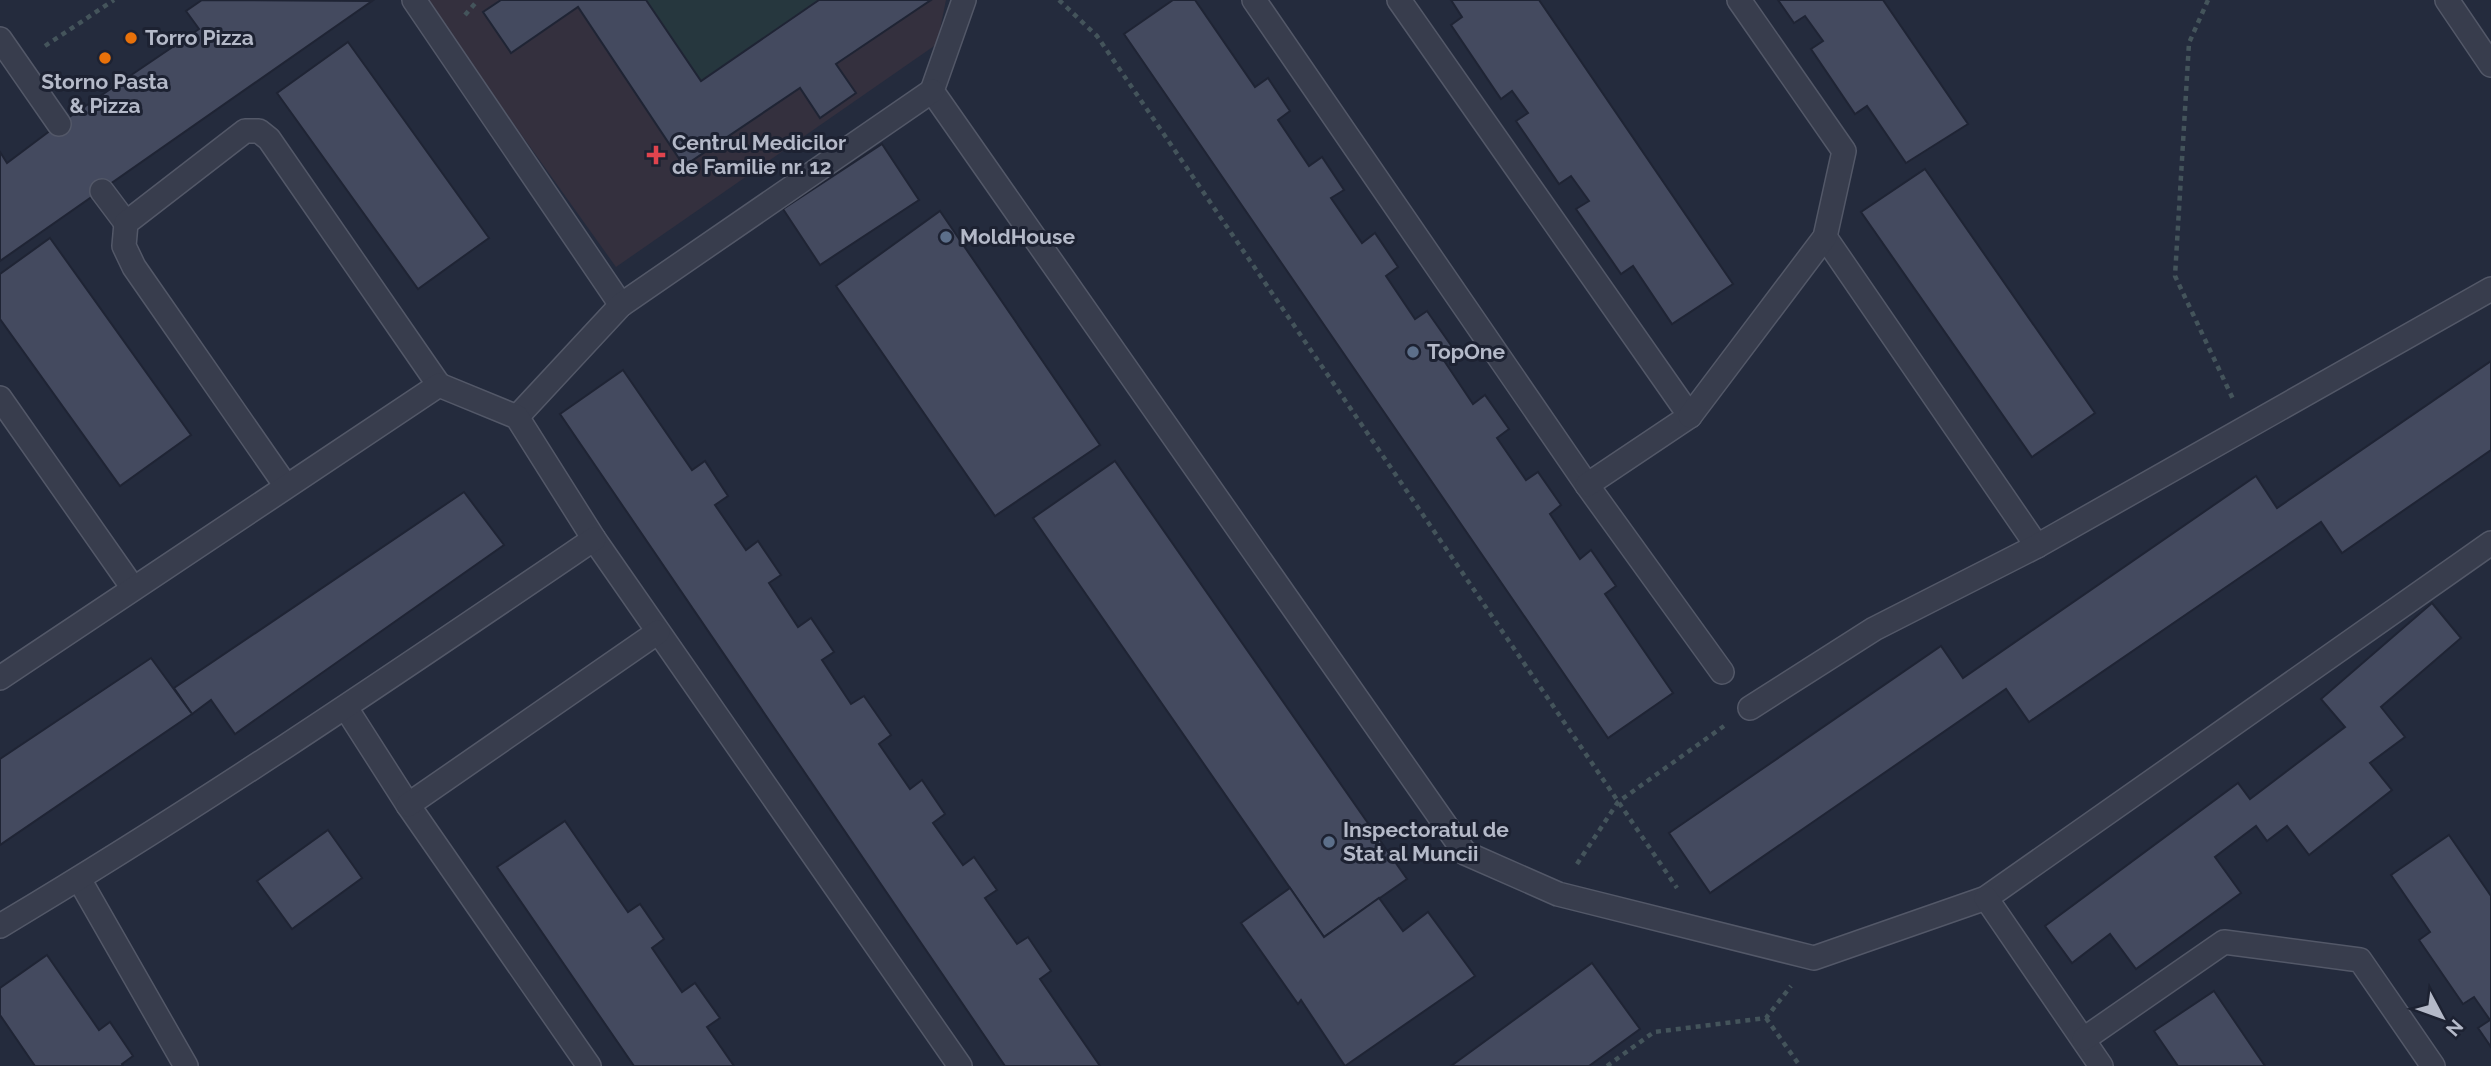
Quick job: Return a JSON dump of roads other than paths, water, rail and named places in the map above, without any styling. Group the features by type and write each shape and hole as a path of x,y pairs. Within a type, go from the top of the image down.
{"lane":[{"path":"414,0 621,305"},
{"path":"517,416 621,305 932,91 964,0"},
{"path":"1254,0 1587,485 1722,672"},
{"path":"1399,0 1690,416"},
{"path":"1587,485 1690,416 1825,237 1844,151 1739,0"},
{"path":"2448,0 2491,65"},
{"path":"0,39 59,124"},
{"path":"932,91 1465,853 1558,894 1814,958 1986,898 2491,543"},
{"path":"126,223 245,131 258,131 269,139 439,385 517,416 594,539 960,1066"},
{"path":"102,191 126,223 124,246 134,267 286,486"},
{"path":"1825,237 2037,546"},
{"path":"1750,708 1874,629 2037,546 2491,289"},
{"path":"0,678 439,385"},
{"path":"0,398 133,588"},
{"path":"0,926 79,879 345,708 594,539"},
{"path":"408,805 659,632"},
{"path":"345,708 408,805 589,1066"},
{"path":"79,879 186,1066"},
{"path":"1986,898 2101,1066"},
{"path":"2084,1039 2224,942 2360,960 2433,1066"}],"place":[{"name":"Torro Pizza","path":"131,38"},
{"name":"Storno Pasta & Pizza","path":"105,58"},
{"name":"Centrul Medicilor de Familie nr. 12","path":"656,155"},
{"name":"MoldHouse","path":"946,237"},
{"name":"TopOne","path":"1413,352"},
{"name":"Inspectoratul de Stat al Muncii","path":"1329,842"}]}
